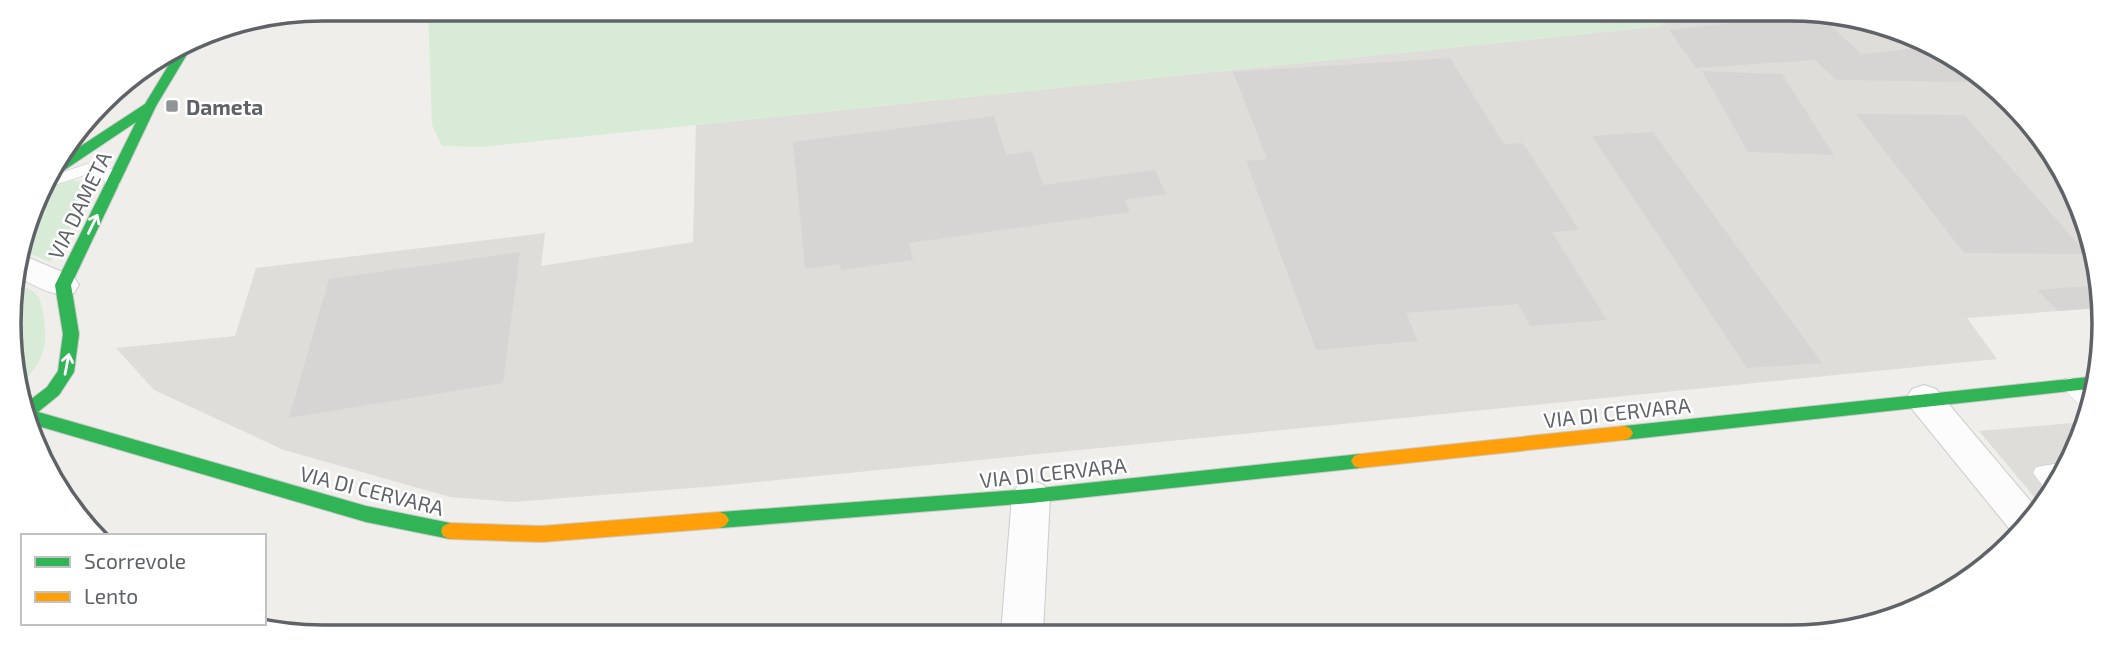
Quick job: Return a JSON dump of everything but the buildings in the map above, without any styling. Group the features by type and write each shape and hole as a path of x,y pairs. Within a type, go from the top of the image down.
{"street":[{"name":"VIA DAMETA","path":"63,285 150,106 179,57"},
{"name":"VIA DAMETA","path":"68,161 150,106"},
{"path":"26,268 63,285"},
{"name":"VIA DI CERVARA","path":"33,407 50,393 68,370 71,317 63,285"},
{"name":"VIA DI CERVARA","path":"36,418 366,514 449,531 542,534 1031,496 2086,383"},
{"path":"1924,399 2021,518"},
{"path":"1023,625 1031,496"}],"lane":[{"path":"57,179 87,169 110,173 112,184"},
{"path":"2069,385 2082,399"},
{"path":"2049,479 2043,473 2053,472"}],"shaded area":[{"path":"1660,21 1790,21 1849,27 1906,44 1958,72 2004,109 2030,139 2052,172 2069,207 2082,245 2091,309 1967,318 1997,359 717,486 513,502 450,497 284,450 154,390 116,348 235,336 256,268 545,233 541,266 693,242 696,125 1663,26"},
{"path":"2075,423 2061,457 2036,499 1979,431"}],"green space":[{"path":"428,21 1660,21 1663,26 481,147 442,146 432,125"},
{"path":"73,180 90,185 90,193 51,262 29,253 44,207 53,187"},
{"path":"24,287 34,292 41,303 45,330 44,348 26,378 21,323"}],"traffic: fast":[{"path":"33,407 53,391 66,372 71,334 63,285 150,106 179,57"},
{"path":"68,161 149,107"},
{"path":"1624,433 2086,383"},
{"path":"37,419 366,514 450,531"},
{"path":"720,520 1031,496 1360,461"}],"traffic: slow":[{"path":"1360,461 1624,433"},
{"path":"450,531 542,534 720,520"}],"place":[{"name":"Dameta","path":"172,106"}]}
